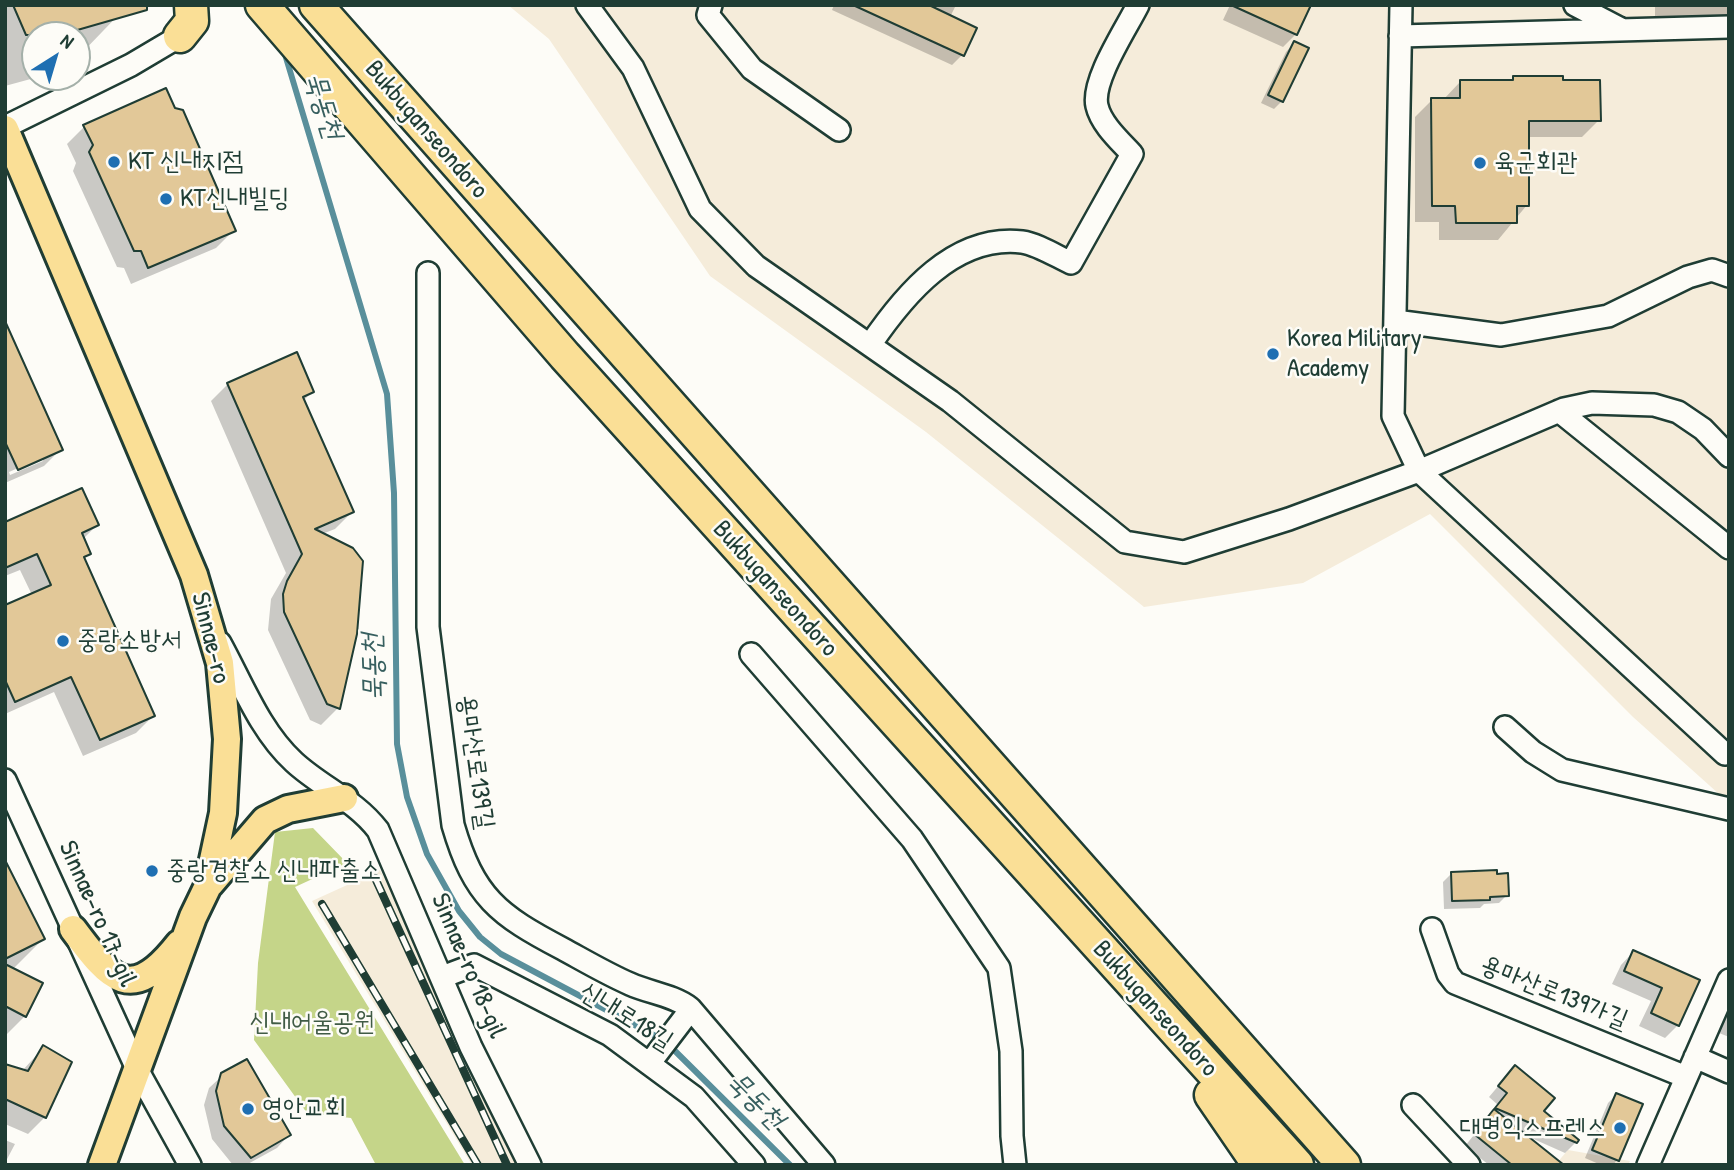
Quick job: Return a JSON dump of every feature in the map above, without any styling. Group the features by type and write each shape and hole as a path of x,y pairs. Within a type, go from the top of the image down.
{"highway":[{"path":"180,36 192,21 191,5"},
{"name":"Bukbuganseondoro","path":"262,5 593,387 1297,1165"},
{"name":"Bukbuganseondoro","path":"316,5 1344,1165"},
{"path":"1135,988 1259,1165"}],"main road":[{"name":"Sinnae-ro","path":"5,128 194,575 220,663 227,739 223,813 207,888 103,1165"},
{"path":"207,888 265,820 288,808 344,798"},
{"path":"73,929 105,969 128,980 140,979 158,970 189,931"}],"street":[{"path":"587,5 633,68 700,209 756,266 960,409 1125,542 1184,552 1289,519 1419,471 1559,411 1611,401 1667,408 1689,417 1729,456"},
{"path":"711,5 708,15 752,69 839,130"},
{"path":"870,345 899,302 958,253 990,244 1023,242 1071,263 1132,154 1111,132 1097,106 1097,86 1138,5"},
{"path":"1401,5 1393,416 1419,471 1725,754"},
{"path":"1576,5 1626,31"},
{"path":"1400,36 1729,27"},
{"path":"5,128 131,65 180,36"},
{"path":"1395,321 1501,335 1608,316 1688,277 1713,270 1729,276"},
{"name":"용마산로139길","path":"428,273 428,627 453,825 462,855 485,896 517,925 628,983 675,999 691,1009 824,1165"},
{"path":"1559,411 1729,548"},
{"path":"207,618 268,731 282,750 309,775 344,798"},
{"path":"751,654 912,838 999,968 1011,1051 1015,1165"},
{"path":"1505,727 1533,752 1562,770 1729,809"},
{"name":"Sinnae-ro 17-gil","path":"5,780 138,1071 190,1165"},
{"name":"Sinnae-ro 18-gil","path":"344,798 372,821 384,841 471,1047 530,1165"},
{"name":"용마산로139가길","path":"1432,929 1448,974 1455,983 1686,1077"},
{"name":"신내로18길","path":"442,977 467,966 483,968 593,1026 649,1064 706,1108 754,1165"},
{"path":"1655,1163 1686,1077 1729,980"},
{"path":"649,1064 691,1009"},
{"path":"1695,1057 1729,1072"},
{"path":"1413,1105 1469,1165"}],"shaded area":[{"name":"Korea Military Academy","path":"508,5 1729,5 1729,803 1633,717 1430,514 1303,583 1144,607 926,432 710,276 549,39"},
{"path":"380,870 427,956 524,1165 472,1165 312,901"},
{"path":"1568,1150 1630,1161 1628,1165 1555,1165"}],"green space":[{"name":"신내어울공원","path":"313,828 347,863 295,887 465,1165 376,1165 351,1118 307,1113 254,1040 258,963 275,832"}],"building":[{"path":"13,5 147,5 147,10 91,26 91,21 21,21 21,23"},
{"path":"853,5 929,5 977,28 964,56"},
{"path":"1231,5 1311,5 1297,35"},
{"path":"1294,41 1309,48 1283,102 1268,95"},
{"name":"육군회관","path":"1513,76 1563,76 1563,80 1600,80 1601,121 1529,121 1529,206 1517,206 1517,223 1456,223 1455,206 1432,206 1431,98 1460,98 1460,80 1513,80"},
{"name":"KT신내빌딩","path":"166,88 175,108 183,110 236,231 148,268 141,251 134,251 89,152 93,145 83,125"},
{"path":"5,321 63,450 18,470 5,442"},
{"path":"297,352 314,392 303,397 354,512 315,529 353,548 363,561 357,634 340,709 327,704 284,612 283,594 287,581 302,554 227,383"},
{"name":"중랑소방서","path":"82,488 99,525 82,533 91,554 84,557 155,716 100,740 71,677 15,702 5,680 5,605 51,585 37,554 5,568 5,522"},
{"path":"5,860 45,939 5,959"},
{"path":"1497,870 1497,874 1508,873 1509,896 1490,897 1490,900 1452,901 1451,872"},
{"path":"1633,950 1700,980 1679,1026 1651,1013 1662,988 1624,971"},
{"path":"5,964 43,983 26,1017 5,1006"},
{"path":"43,1045 72,1062 46,1118 5,1099 5,1064 28,1071"},
{"name":"영안교회","path":"247,1059 291,1135 251,1158 224,1126 216,1091 221,1073"},
{"path":"1515,1065 1555,1098 1544,1111 1579,1140 1577,1143 1495,1108 1507,1093 1498,1086"},
{"path":"1616,1093 1643,1104 1619,1161 1592,1150"},
{"path":"1494,1109 1564,1165 1512,1165 1474,1134"}],"waterway":[{"name":"묵동천","path":"284,51 387,394 394,493 397,744 407,797 427,854 459,911 480,937 501,954 661,1039"},
{"name":"묵동천","path":"670,1046 790,1165"}],"railway":[{"path":"375,878 507,1165"},
{"path":"322,904 478,1165"}],"place":[{"name":"KT 신내지점","path":"114,162"},
{"name":"육군회관","path":"1480,163"},
{"name":"KT신내빌딩","path":"166,199"},
{"name":"Korea Military Academy","path":"1273,354"},
{"name":"중랑소방서","path":"63,641"},
{"name":"중랑경찰소 신내파출소","path":"152,871"},
{"name":"영안교회","path":"248,1109"},
{"name":"대명익스프레스","path":"1620,1128"}]}
